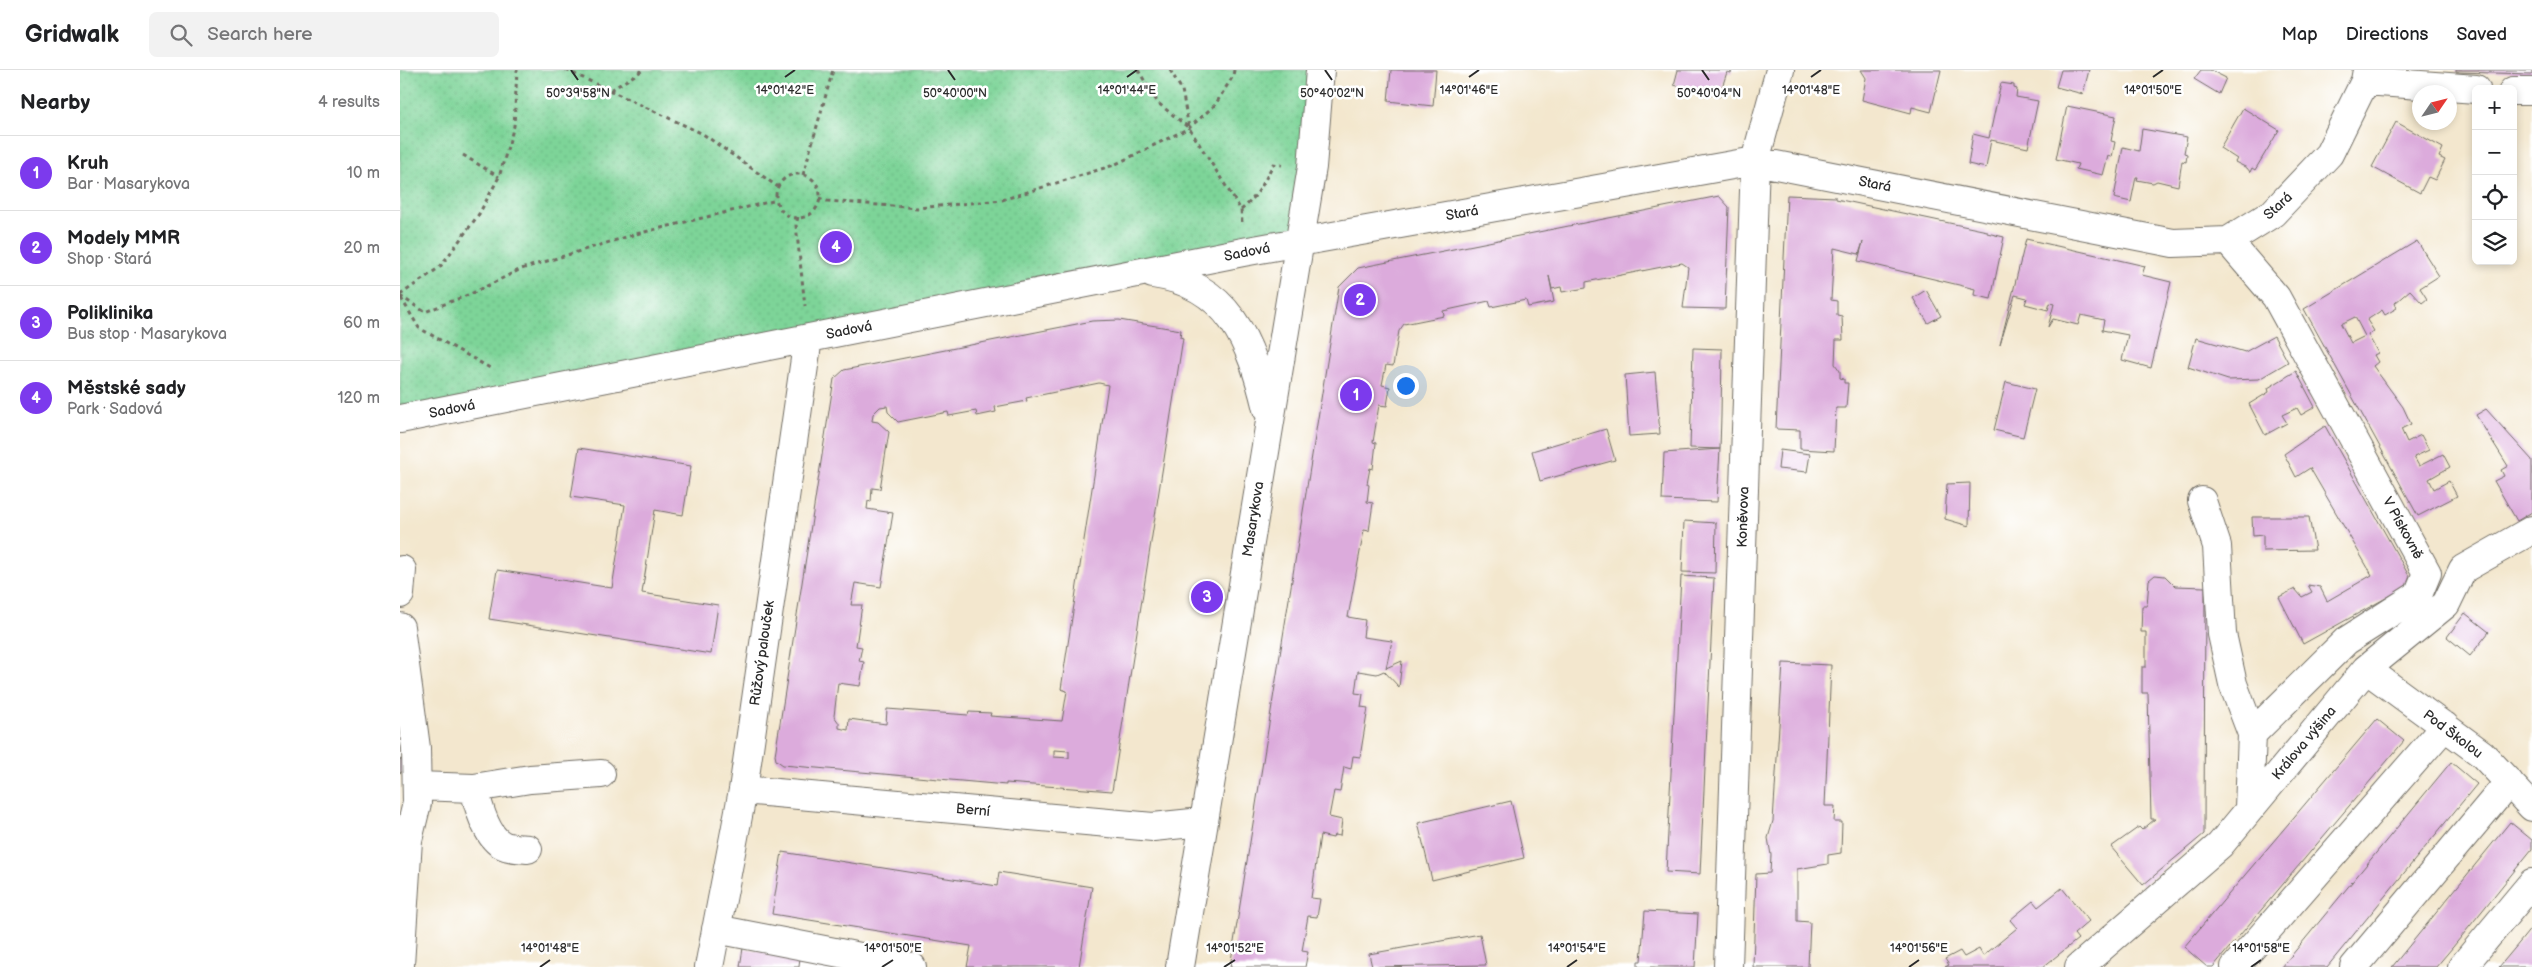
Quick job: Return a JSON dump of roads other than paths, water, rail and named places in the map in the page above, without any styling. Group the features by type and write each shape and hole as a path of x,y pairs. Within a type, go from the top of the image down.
{"street":[{"name":"Masarykova","path":"1180,967 1202,822 1312,167 1320,70"},
{"name":"Koněvova","path":"1728,967 1756,161 1780,70"},
{"name":"Stará","path":"1299,242 1756,161 2173,243 2228,242 2273,213 2330,154 2366,76"},
{"path":"2366,76 2472,89"},
{"path":"2517,91 2532,91"},
{"name":"Sadová","path":"400,419 1299,242"},
{"name":"V Pískovně","path":"2228,242 2276,297 2428,573 2418,595 2346,642 2252,734"},
{"path":"1144,273 1167,276 1189,284 1210,295 1226,310 1238,325 1252,356 1270,420"},
{"name":"Růžový palouček","path":"709,967 743,790 808,338"},
{"path":"2202,500 2217,546 2222,634 2233,684 2252,734 2249,808"},
{"name":"Králova výšina","path":"2080,967 2220,845 2366,669 2446,604 2463,569 2532,530"},
{"path":"400,627 416,748 417,786 417,803 408,840 400,965"},
{"name":"Pod Školou","path":"2366,669 2482,754 2532,807"},
{"path":"2235,967 2444,726"},
{"path":"417,786 474,788 530,778 602,774"},
{"path":"2354,967 2509,782"},
{"path":"474,788 480,812 500,843 508,847 528,849"},
{"name":"Berní","path":"743,790 1153,827 1202,822"},
{"path":"2462,967 2532,883"},
{"path":"716,929 832,959 912,967"}],"place":[{"name":"Městské sady","path":"836,247"},
{"name":"Modely MMR","path":"1360,300"},
{"name":"Kruh","path":"1356,395"},
{"name":"Poliklinika","path":"1207,597"}]}
